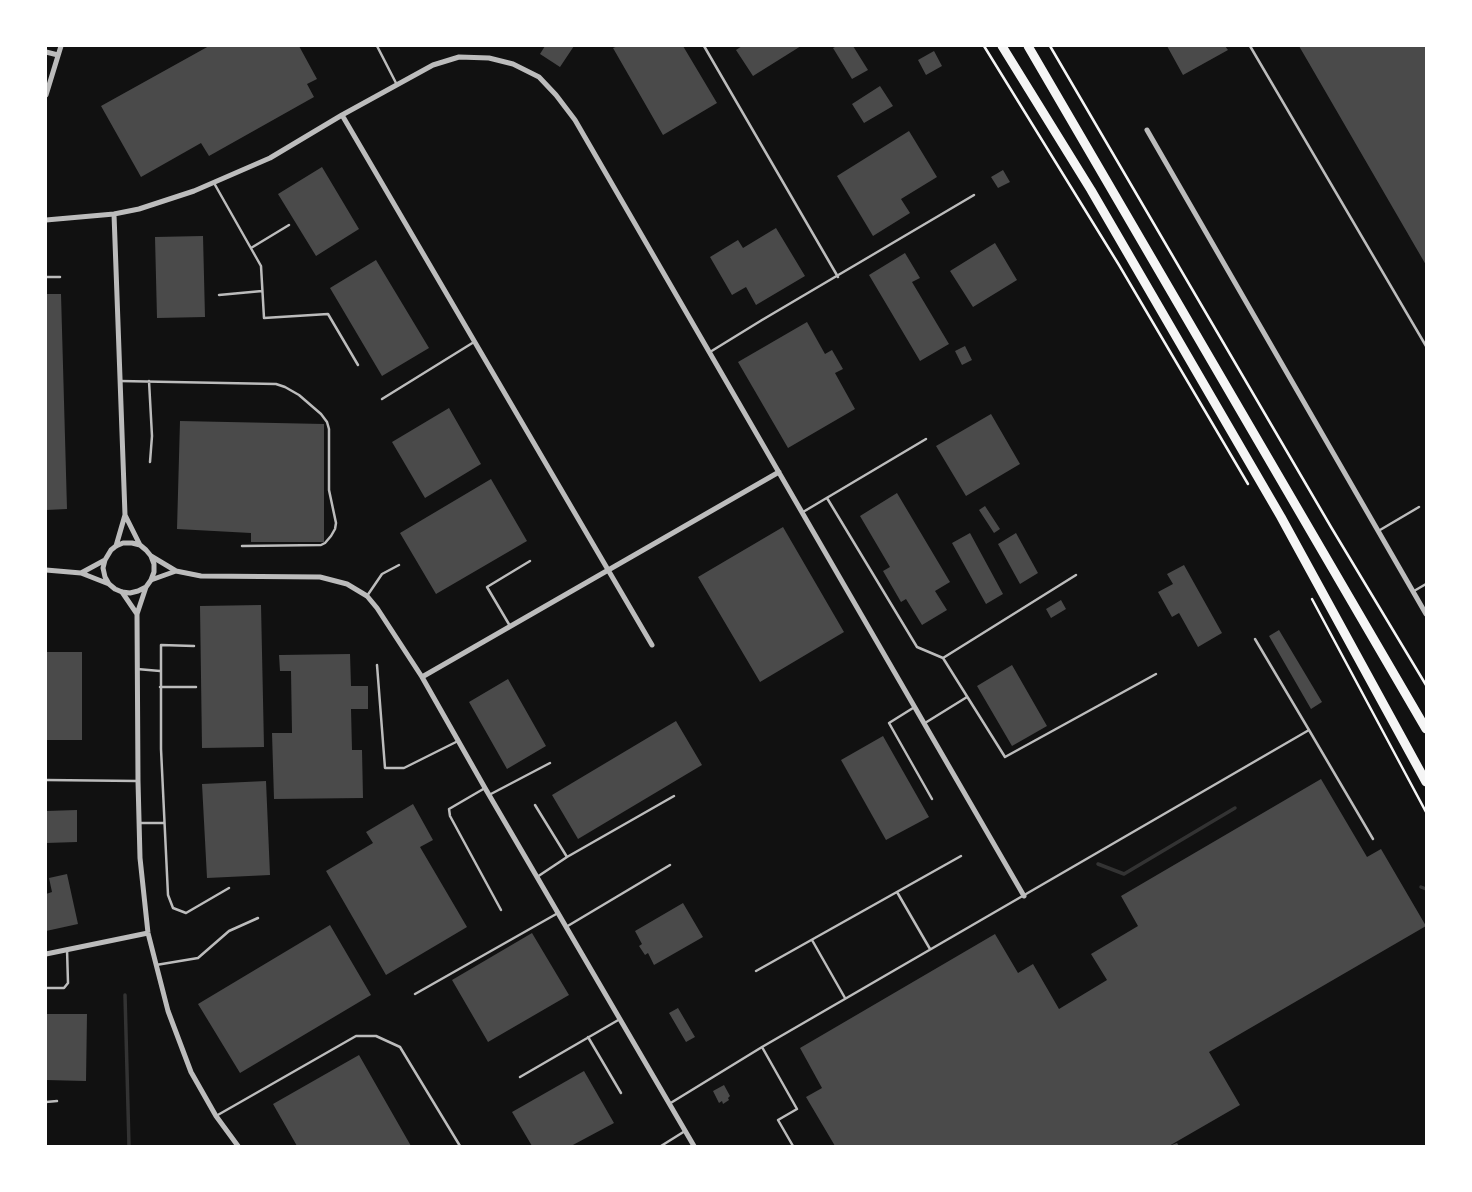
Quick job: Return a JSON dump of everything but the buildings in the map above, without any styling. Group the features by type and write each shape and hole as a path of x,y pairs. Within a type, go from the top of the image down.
{"highway":[{"path":"1002,46 1091,190 1281,517 1426,782"},
{"path":"1028,46 1426,729"}],"street":[{"path":"46,94 61,46"},
{"path":"46,52 58,55"},
{"path":"46,220 114,214 138,209 214,183 270,158 433,65 458,57 489,58 513,64 539,77 575,120 1024,896"},
{"path":"342,115 652,645"},
{"path":"1147,130 1426,614"},
{"path":"114,214 125,515 116,546"},
{"path":"422,677 779,472"},
{"path":"125,515 140,545 151,556 176,571 201,576 320,577 347,584 367,596 422,677 694,1146"},
{"path":"109,584 103,568 107,554 123,543 140,545"},
{"path":"151,556 153,572 137,614 140,858 148,933 168,1011 191,1072 216,1116 238,1146"},
{"path":"81,573 104,560"},
{"path":"46,570 81,573 122,592 130,593 146,587"},
{"path":"151,580 176,571"},
{"path":"122,592 137,614"},
{"path":"46,954 148,933"}],"lane":[{"path":"377,46 398,86"},
{"path":"704,46 838,277"},
{"path":"1250,46 1426,346"},
{"path":"214,183 261,266 264,318 328,314 358,365"},
{"path":"710,352 974,195"},
{"path":"251,248 289,225"},
{"path":"46,277 60,277"},
{"path":"219,295 262,291"},
{"path":"382,399 474,342"},
{"path":"120,381 276,384 299,395 327,422 329,490 336,523 331,536 321,545 242,546"},
{"path":"149,382 152,436 150,462"},
{"path":"803,512 926,439"},
{"path":"827,498 917,647 943,658 1005,757 1156,674"},
{"path":"1379,531 1419,507"},
{"path":"509,626 487,587 530,561"},
{"path":"367,596 382,574 399,565"},
{"path":"943,658 1076,575"},
{"path":"1413,591 1426,584"},
{"path":"1255,639 1373,839"},
{"path":"194,646 161,645 163,823 167,895 173,908 186,913 229,888"},
{"path":"377,665 385,768 404,768 458,741"},
{"path":"137,669 160,671"},
{"path":"160,687 196,687"},
{"path":"925,723 968,697"},
{"path":"915,706 888,723 932,799"},
{"path":"669,1104 845,998 1309,730"},
{"path":"489,795 550,763"},
{"path":"46,780 138,781"},
{"path":"485,788 449,809 450,816 501,909"},
{"path":"537,877 674,796"},
{"path":"535,805 567,857"},
{"path":"139,823 163,823"},
{"path":"756,971 961,856"},
{"path":"566,927 670,865"},
{"path":"897,892 930,949"},
{"path":"415,994 558,913"},
{"path":"156,965 198,958 229,931 258,918"},
{"path":"812,940 845,998"},
{"path":"46,988 64,988 68,983 66,949"},
{"path":"520,1077 620,1019"},
{"path":"216,1116 356,1036 376,1036 400,1047 460,1146"},
{"path":"588,1037 621,1093"},
{"path":"762,1047 797,1109 778,1120 793,1146"},
{"path":"46,1101 57,1101"},
{"path":"661,1146 685,1131"}],"path":[{"path":"984,46 1119,265 1248,484"},
{"path":"1050,46 1426,685"},
{"path":"1311,598 1426,812"}],"waterway":[{"path":"1098,864 1124,874 1235,808"},
{"path":"1421,887 1426,889"},
{"path":"125,995 129,1146"}]}
